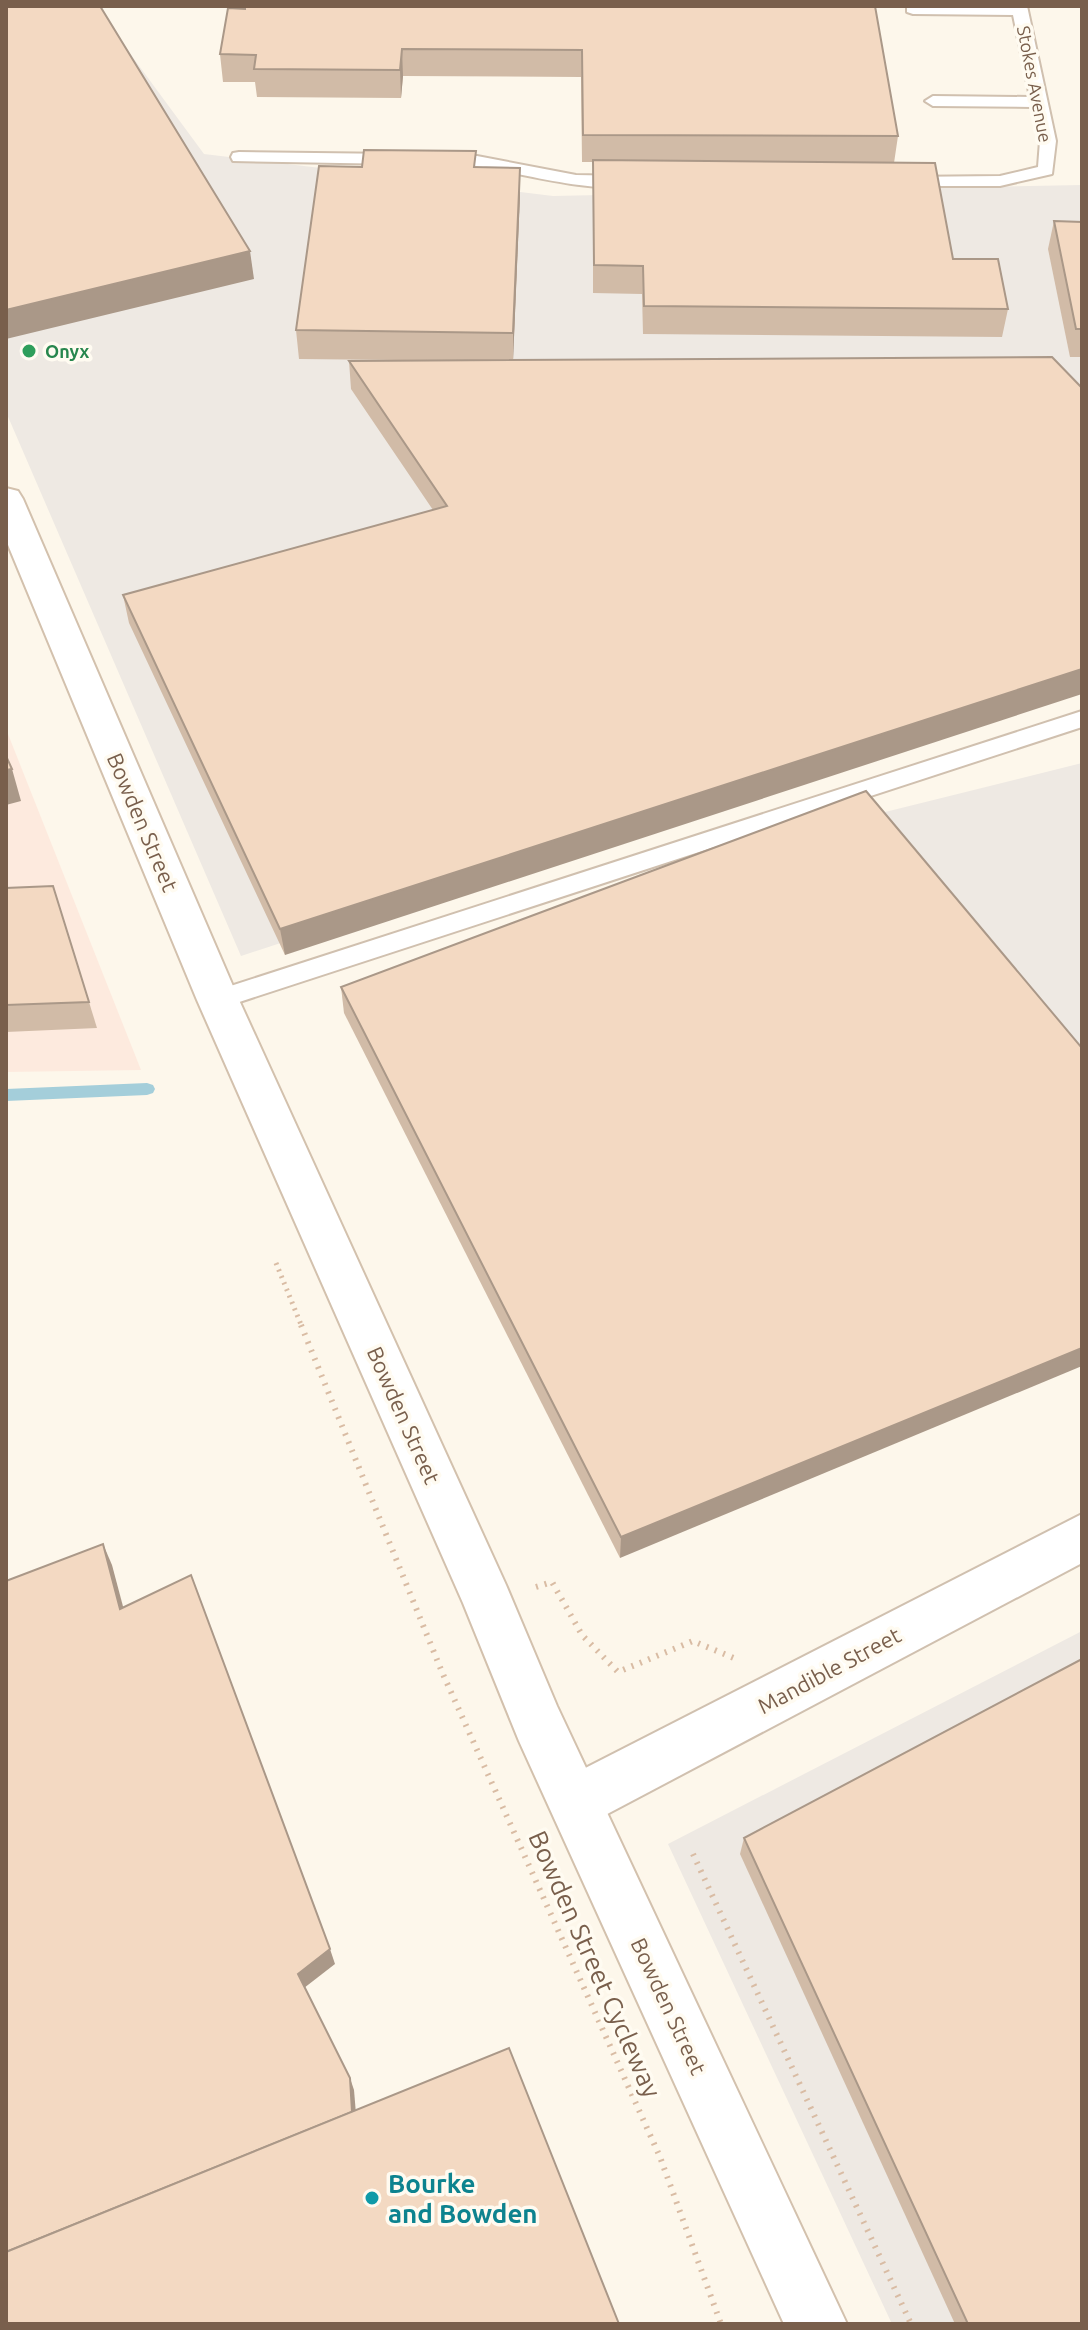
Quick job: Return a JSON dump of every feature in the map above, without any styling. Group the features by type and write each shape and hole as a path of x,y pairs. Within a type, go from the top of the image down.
{"street":[{"name":"Bowden Street","path":"6,499 218,1000 575,1802 816,2324"},
{"name":"Mandible Street","path":"575,1802 1082,1537"}],"lane":[{"path":"913,9 1020,8"},
{"name":"Stokes Avenue","path":"891,182 1000,181 1046,170 1048,141 1020,8"},
{"path":"933,101 1040,102"},
{"path":"239,157 477,161 576,180 639,181"},
{"path":"218,1000 1082,719"}],"path":[{"path":"552,1582 582,1635 618,1672 693,1641"},
{"name":"Bowden Street Cycleway","path":"425,1623 442,1672 660,2157 721,2324"},
{"path":"693,1854 911,2324"}],"shaded area":[{"path":"6,6 95,6 204,154 553,196 1082,185 1082,386 1078,386 1082,391 1082,680 241,956 6,412"},
{"path":"6,729 141,1070 6,1072"},
{"path":"1082,763 1082,1085 861,818"},
{"path":"1082,1631 1082,2324 892,2324 668,1844"}],"building":[{"path":"6,6 100,6 250,251 6,310"},
{"path":"245,6 875,6 898,136 583,135 582,50 402,49 400,70 254,69 256,55 220,54 228,8 245,9"},
{"path":"364,150 476,151 474,167 520,168 513,333 296,330 319,166 362,167"},
{"path":"593,160 935,163 953,259 998,259 1008,309 644,306 643,266 594,265"},
{"path":"1054,221 1082,222 1082,329 1076,329"},
{"path":"1052,357 1082,388 1082,669 280,929 123,595 447,506 349,361"},
{"path":"6,756 12,769 6,770"},
{"path":"866,791 1082,1048 1082,1348 621,1537 341,987"},
{"path":"53,886 89,1002 6,1005 6,888"},
{"path":"103,1544 120,1609 191,1575 330,1949 298,1974 350,2078 352,2112 6,2252 6,1581"},
{"path":"1082,1659 1082,2324 968,2324 744,1838"},
{"name":"Bourke and Bowden","path":"509,2048 619,2324 6,2324 6,2252"}],"waterway":[{"path":"6,1095 147,1089"}],"place":[{"name":"Onyx","path":"29,351"},
{"name":"Bourke and Bowden","path":"372,2198"}]}
